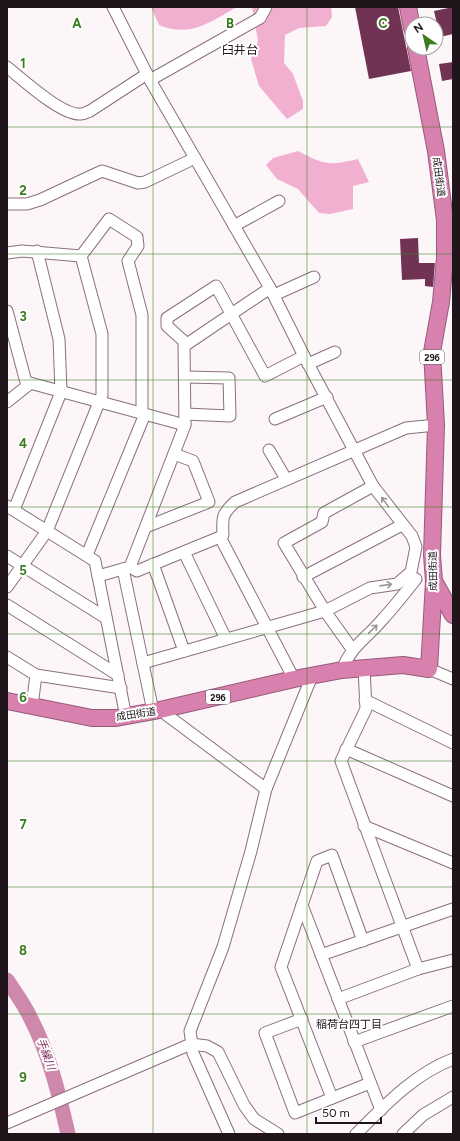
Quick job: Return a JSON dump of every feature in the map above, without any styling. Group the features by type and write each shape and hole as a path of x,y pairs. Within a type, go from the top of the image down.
{"highway":[{"name":"成田街道","path":"9,699 32,706 92,718 126,717 294,679 342,670 403,665 429,669 434,584 432,555 436,425 432,352 441,302 445,258 445,220 436,151 418,56"},
{"path":"434,584 453,615"}],"street":[{"path":"112,7 148,77 272,292 306,360 373,486 412,536 416,547 413,576 382,621 352,649 347,656 342,670"},
{"path":"7,67 33,89 62,109 80,114 90,111 148,77 260,18 266,7"},
{"path":"7,204 27,204 40,200 102,172 138,182 145,182 195,158"},
{"path":"234,226 279,201"},
{"path":"81,256 109,219 137,237 138,246 128,261 142,315 144,413 87,554"},
{"path":"7,253 22,250 81,256"},
{"path":"36,252 59,339 61,392 10,508 87,554 95,561 126,717"},
{"path":"7,587 47,531 102,395 102,334 81,256"},
{"path":"266,789 157,711 143,663 127,568 146,527 174,454 185,419 186,377 184,346 232,315 272,292 314,277"},
{"path":"187,344 167,326 167,318 216,286 265,376 306,360 335,352"},
{"path":"7,311 26,386"},
{"path":"7,402 30,383 100,403 144,413 185,419 230,416 229,378 186,377"},
{"path":"275,419 327,397"},
{"path":"98,576 127,568 137,571 220,537 223,535 222,520 224,513 235,502 406,428 436,425"},
{"path":"269,450 286,479"},
{"path":"146,527 209,502 193,461 174,454"},
{"path":"352,649 324,611 284,543 322,522 324,513 373,486"},
{"path":"303,577 402,525"},
{"path":"220,537 266,628 294,679"},
{"path":"184,552 226,639"},
{"path":"7,556 106,618"},
{"path":"153,564 184,651"},
{"path":"143,663 324,611 363,590 397,584 413,576 434,584"},
{"path":"7,605 118,675"},
{"path":"7,657 36,675 121,688"},
{"path":"364,668 366,709 341,761 418,968"},
{"path":"429,669 453,675"},
{"path":"429,669 453,679"},
{"path":"32,706 36,675"},
{"path":"228,1134 193,1053 190,1031 223,947 251,851 266,789 312,676"},
{"path":"366,700 453,743"},
{"path":"346,750 453,796"},
{"path":"364,826 453,862"},
{"path":"332,1098 281,967 317,861 332,855 363,941"},
{"path":"302,905 381,1110"},
{"path":"321,956 453,909"},
{"path":"338,999 418,968 453,960"},
{"path":"354,1042 453,1006"},
{"path":"302,1019 265,1034 295,1113 370,1083"},
{"path":"7,1123 191,1044 207,1046 218,1052 244,1105 254,1119 278,1134"},
{"path":"356,1134 402,1089 414,1080 443,1063 453,1059"},
{"path":"403,1134 423,1115 453,1097"}],"shaded area":[{"path":"151,7 237,7 209,23 191,29 181,30 170,29 159,25"},
{"path":"252,7 331,7 332,17 326,26 299,28 285,35 284,63 293,74 303,101 303,109 287,119 259,86 251,59 258,41"},
{"path":"298,151 321,162 327,163 340,163 358,159 369,182 353,186 353,209 330,214 319,213 298,189 277,179 266,165 273,158"}],"building":[{"path":"355,7 398,7 404,37 404,56 408,56 411,71 369,79"},
{"path":"453,7 453,34 444,36 444,16 435,16 434,11"},
{"path":"453,62 453,79 442,81 439,64"},
{"path":"418,238 419,263 435,263 433,287 425,286 425,279 402,280 400,239"}],"waterway":[{"name":"手繰川","path":"7,980 28,1012 43,1045 57,1089 68,1134"}],"district":[{"name":"臼井台","path":"240,50"},
{"name":"稲荷台四丁目","path":"349,1024"}]}
